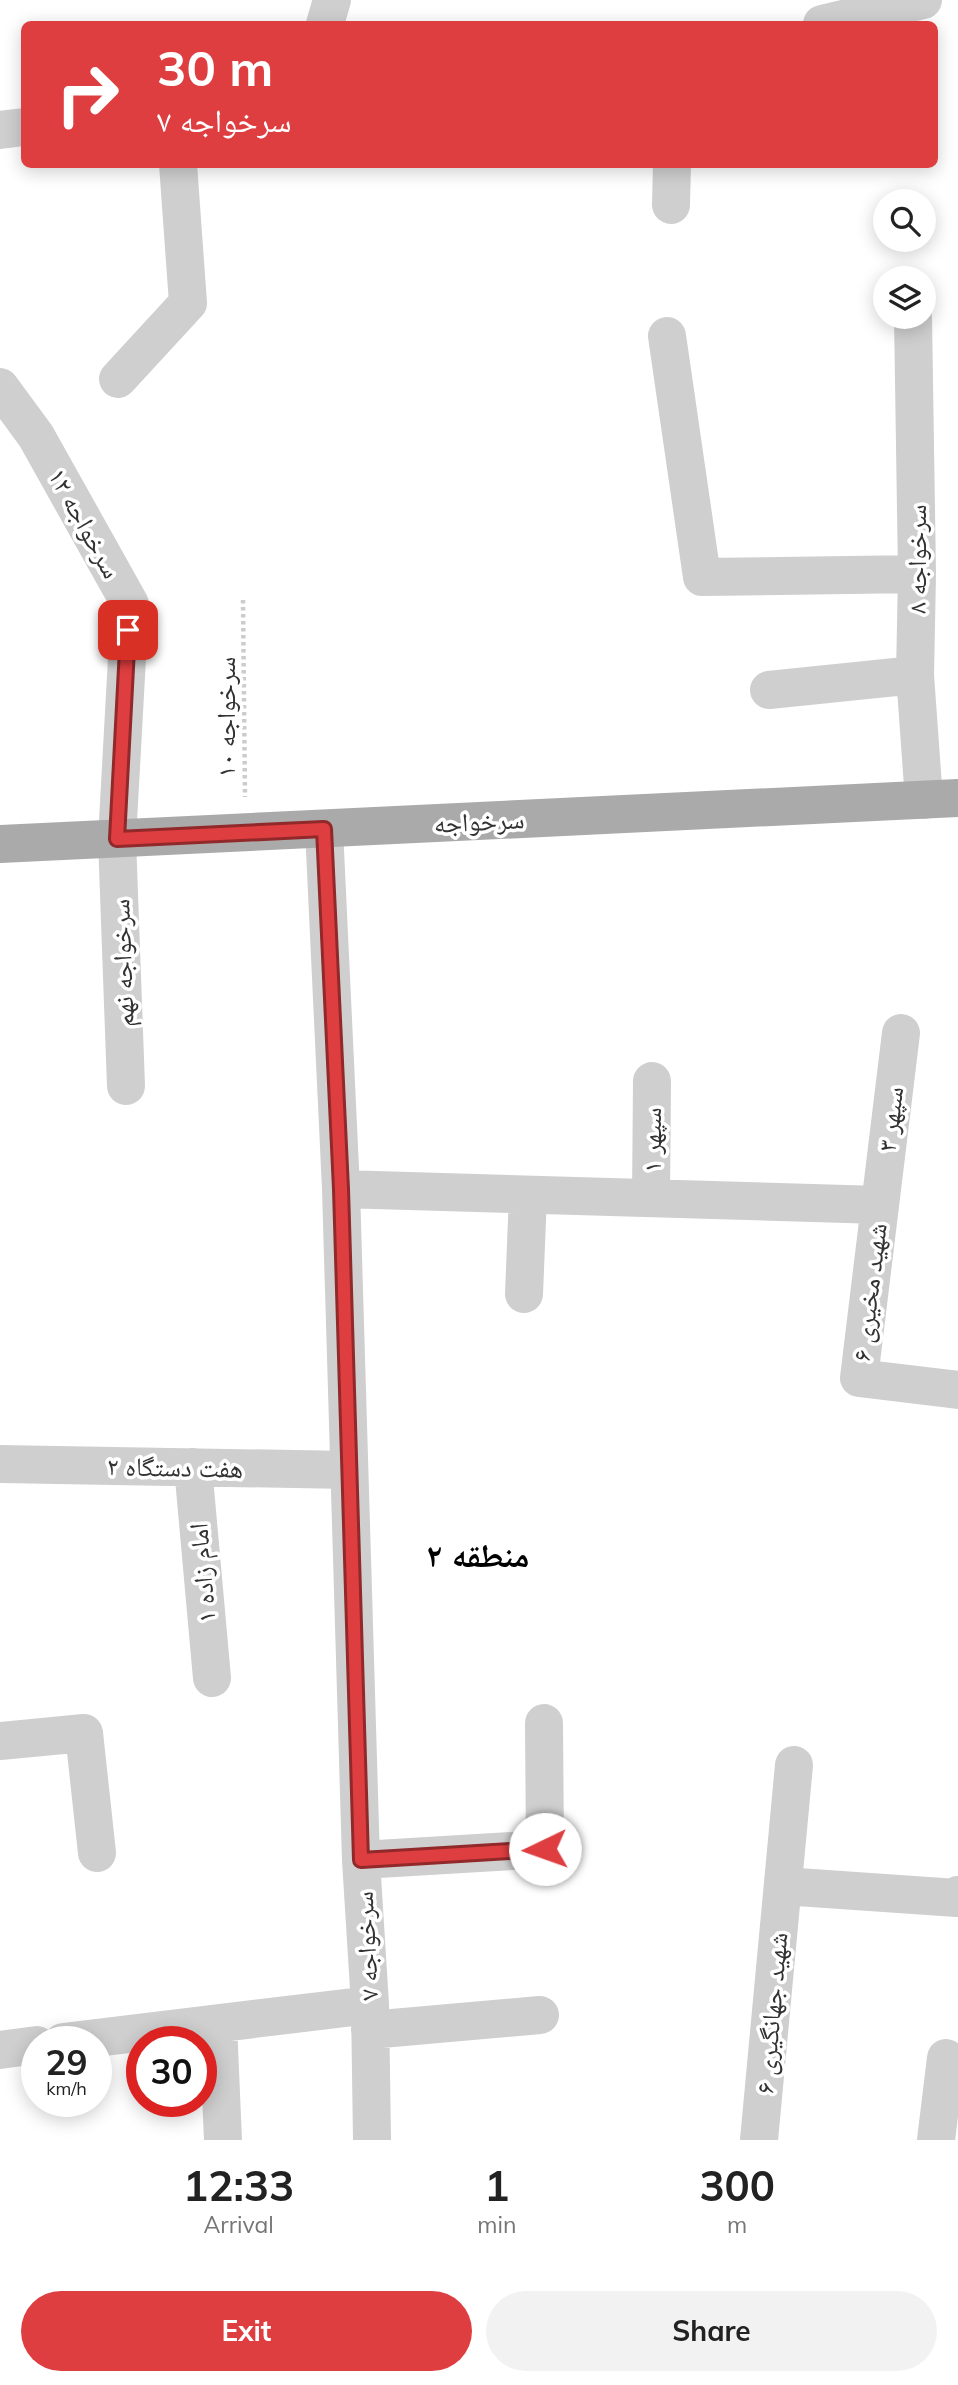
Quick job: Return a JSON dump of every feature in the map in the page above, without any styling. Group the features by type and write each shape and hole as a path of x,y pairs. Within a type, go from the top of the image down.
{"main road":[{"name":"سرخواجه","path":"0,844 941,799"}],"street":[{"path":"326,21 332,0"},
{"path":"835,21 923,0"},
{"path":"0,131 21,128"},
{"path":"118,380 188,303 178,168"},
{"path":"671,205 672,168"},
{"name":"۸ سرخواجه","path":"913,329 917,574 915,675 941,799"},
{"path":"667,336 702,578 917,574"},
{"name":"۱۲ سرخواجه","path":"0,387 36,436 130,604 117,839"},
{"path":"769,690 915,675"},
{"name":"سرخواجه ۷","path":"324,829 341,1189 372,2140"},
{"name":"سرخواجه نهم","path":"117,839 126,1086"},
{"name":"۳ سپهر","path":"880,1205 901,1032"},
{"name":"۱ سپهر","path":"651,1198 652,1081"},
{"path":"341,1189 880,1205"},
{"path":"524,1294 528,1195"},
{"name":"شهید مخیری ۶","path":"880,1205 859,1378 958,1390"},
{"name":"هفت دستگاه ۲","path":"0,1464 349,1470"},
{"name":"۱ امام زاده","path":"192,1467 212,1678"},
{"path":"361,1860 545,1849 544,1723"},
{"path":"0,1741 84,1733 97,1853"},
{"name":"۶ شهید جهانگیری","path":"759,2140 794,1765"},
{"path":"783,1886 957,1898 958,1895"},
{"path":"112,2036 218,2024 370,2017 540,2015"},
{"path":"218,2024 223,2140"},
{"path":"0,2050 21,2047"},
{"path":"936,2140 946,2058"}],"path":[{"name":"۱۰ سرخواجه","path":"243,600 245,833"}],"district":[{"name":"منطقه ۲","path":"478,1554"}],"route":[{"path":"128,630 117,839 324,829 341,1189 361,1860 545,1849"}]}
